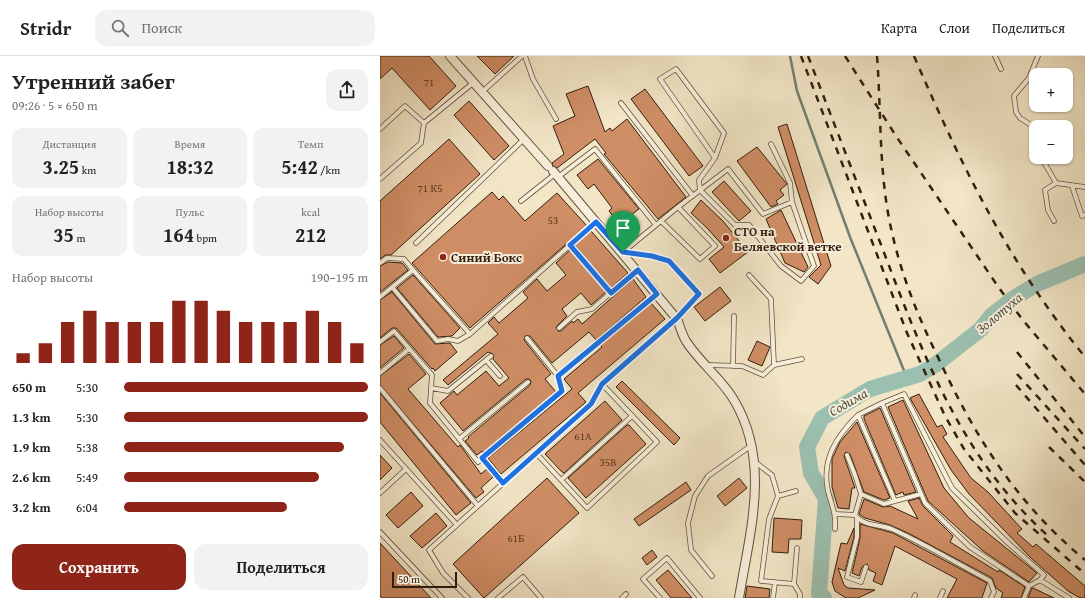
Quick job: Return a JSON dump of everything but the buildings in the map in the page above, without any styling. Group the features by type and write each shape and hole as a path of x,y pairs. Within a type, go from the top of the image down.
{"street":[{"path":"450,56 638,270 677,318 685,341 707,365 734,399 749,430 756,479 754,509 740,598"}],"lane":[{"path":"482,92 522,56"},
{"path":"525,56 532,79 556,119"},
{"path":"995,56 1001,69"},
{"path":"1029,124 1020,118 1016,112 1014,96 1029,78 1038,56"},
{"path":"715,158 660,79 676,69 724,133 715,158 699,180 700,190 735,225 749,225 782,266 801,281 814,266 792,202 790,184 771,144"},
{"path":"380,179 421,143 424,123 473,83"},
{"path":"621,103 693,196"},
{"path":"380,129 405,106 424,123"},
{"path":"416,243 524,139"},
{"path":"521,200 553,172 595,149 656,225"},
{"path":"1045,164 1056,183"},
{"path":"623,252 728,169 763,214 792,202"},
{"path":"1054,221 1048,210 1045,190 1056,183 1085,187"},
{"path":"1072,186 1082,216 1085,215"},
{"path":"661,221 700,259 715,246 678,207"},
{"path":"392,287 437,341 448,339 458,341 470,334 596,222"},
{"path":"570,245 611,293"},
{"path":"468,598 443,573 429,550 591,404 602,384 677,318 699,294 669,261 652,256 623,252"},
{"path":"380,263 387,258 404,259 470,334"},
{"path":"380,297 413,270"},
{"path":"559,328 577,312 592,309 638,270"},
{"path":"749,275 771,299 774,365"},
{"path":"558,376 657,294"},
{"path":"733,366 734,316"},
{"path":"380,342 394,331 432,375 430,403 478,462 562,391 558,376 527,338"},
{"path":"380,372 409,349"},
{"path":"432,388 448,391 491,356"},
{"path":"707,365 742,366 763,375 774,365 802,358"},
{"path":"486,360 500,376"},
{"path":"459,439 528,382"},
{"path":"536,453 587,508 657,442 602,384"},
{"path":"380,388 478,506"},
{"path":"836,530 836,514 827,482 827,466 836,440 858,414 904,394 952,488 990,526 1044,575 1040,580 1029,586 1024,598"},
{"path":"882,403 925,503 970,547 1029,586"},
{"path":"858,414 895,502"},
{"path":"561,480 632,416"},
{"path":"380,440 457,525"},
{"path":"712,576 691,550 688,523 694,496 708,476 752,445"},
{"path":"847,455 861,494 856,517 857,537 847,577 860,582 866,567"},
{"path":"482,458 503,483"},
{"path":"754,462 772,475 778,496 769,519 761,581 794,584"},
{"path":"380,493 406,469"},
{"path":"778,496 796,491"},
{"path":"861,494 884,504 921,494"},
{"path":"836,514 856,517 874,526 893,529 990,581 994,592 991,598"},
{"path":"380,532 442,598"},
{"path":"797,548 794,584 800,594 800,598"},
{"path":"660,598 644,578 667,558 700,598"},
{"path":"498,598 523,577 541,598"},
{"path":"1040,580 1069,598"},
{"path":"773,598 775,582"},
{"path":"940,598 943,591"},
{"path":"622,598 626,594"}],"waterway":[{"path":"790,56 797,91 850,237 907,378"},
{"name":"Содима","path":"824,598 819,593 826,499 811,473 807,447 822,418 870,389 920,374 935,365 981,329 992,315 1014,298 1037,284 1085,264"}],"railway":[{"path":"801,56 907,333 945,416 964,449 1015,513 1085,574"},
{"path":"808,56 913,328 948,403 968,438 991,472 1017,505 1047,535"},
{"path":"845,56 896,136 999,288 1022,319 1085,394"},
{"path":"877,56 883,174 888,213 901,267 920,319 965,412 998,465 1037,514 1060,538 1085,560"},
{"path":"914,56 969,175 1010,249 1033,286 1085,357"},
{"path":"1017,352 1085,437"},
{"path":"1017,374 1085,449"},
{"path":"1016,385 1085,465"},
{"path":"1049,447 1085,482"}],"place":[{"name":"СТО на Беляевской ветке","path":"726,238"},
{"name":"Синий Бокс","path":"443,257"}],"route":[{"path":"596,222 623,252 652,256 669,261 699,294 677,318 602,384 591,404 503,483 482,458 562,391 558,376 657,294 638,270 611,293 570,245 596,222"}],"water label":[{"name":"Золотуха","path":"999,313"}]}
